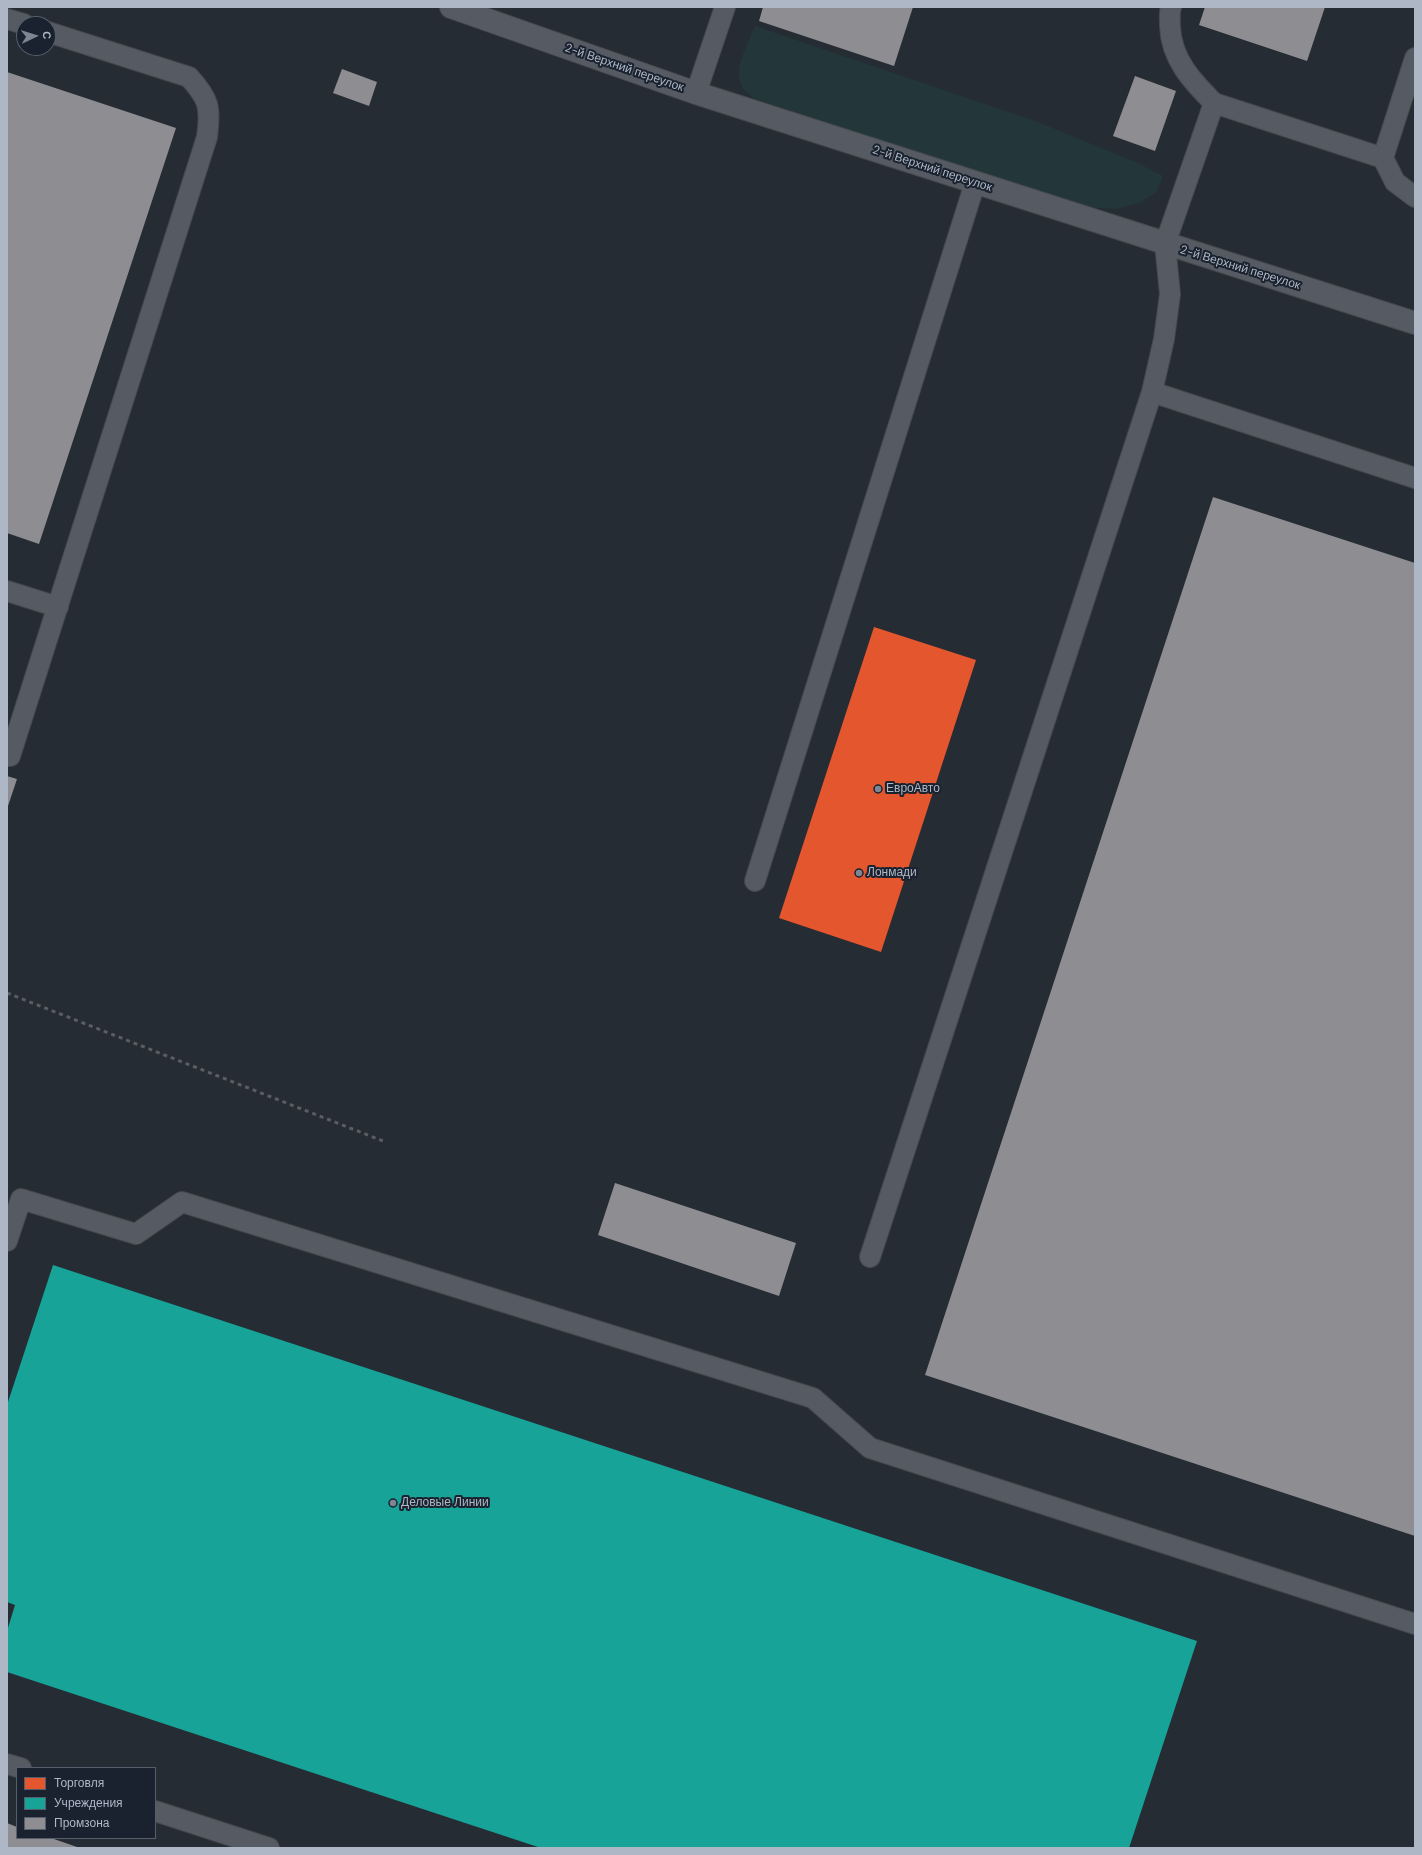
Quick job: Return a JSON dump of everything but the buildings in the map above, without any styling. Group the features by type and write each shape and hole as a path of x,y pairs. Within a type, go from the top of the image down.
{"street":[{"name":"2-й Верхний переулок","path":"451,7 475,11 696,93 1415,323"}],"lane":[{"path":"696,93 725,7"},
{"path":"1171,7 1170,36 1176,54 1185,71 1214,103 1383,158"},
{"path":"7,755 10,756 207,137 210,114 203,93 189,77 56,35"},
{"path":"1415,58 1383,158 1395,182 1415,197"},
{"path":"870,1257 1152,392 1164,339 1170,294 1165,244 1214,103"},
{"path":"755,881 975,183"},
{"path":"1152,392 1415,478"},
{"path":"7,591 58,607"},
{"path":"7,1241 21,1199 136,1234 182,1202 813,1398 870,1448 1415,1624"},
{"path":"7,1764 18,1767"},
{"path":"156,1811 269,1848"}],"shaded area":[{"path":"755,26 1038,122 1138,163 1163,176 1157,192 1139,203 1115,209 1084,207 756,99 746,92 741,84 739,75 742,56"}],"railway":[{"path":"7,993 383,1141"}],"place":[{"name":"ЕвроАвто","path":"878,789"},
{"name":"Лонмади","path":"859,873"},
{"name":"Деловые Линии","path":"393,1503"}]}
